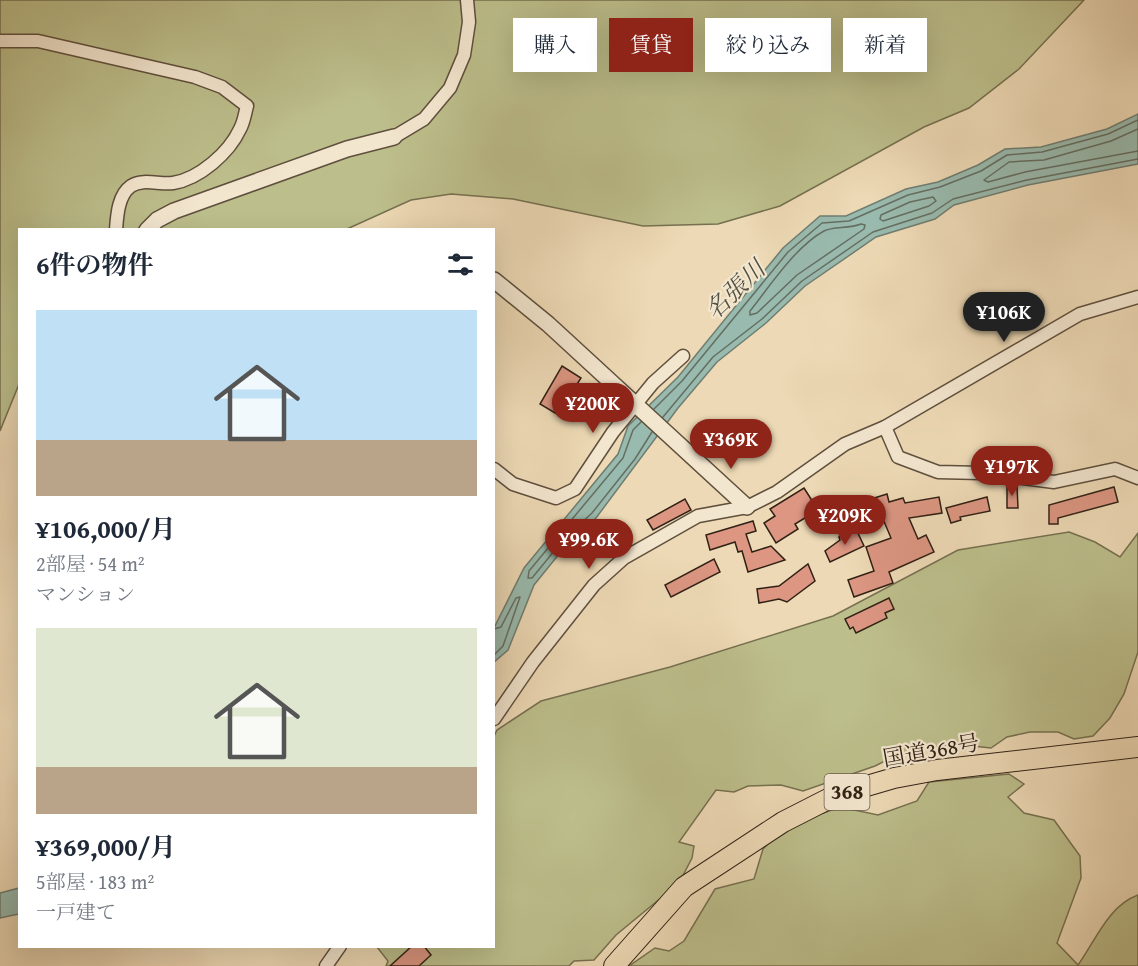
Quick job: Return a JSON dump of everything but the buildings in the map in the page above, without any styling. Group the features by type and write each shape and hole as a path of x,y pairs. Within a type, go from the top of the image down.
{"highway":[{"name":"国道368号","path":"614,966 684,887 783,822 836,795 894,778 937,770 1138,747"}],"street":[{"path":"149,228 157,220 174,211 347,149 394,137 424,119 450,88 465,55 470,22 467,0"},
{"path":"0,41 38,41 195,76 222,87 247,106 240,130 215,162 195,175 172,183 142,183 131,186 122,198 116,228"},
{"path":"495,281 548,324 747,507"},
{"path":"495,718 534,662 594,585 624,558 698,516 747,507 777,492 845,444 885,427 1080,314 1138,297"},
{"path":"495,470 513,484 556,498 575,489 613,432 653,383 683,356"},
{"path":"885,427 898,457 938,472 981,473 1054,482 1115,469 1138,478"},
{"path":"326,966 339,948"}],"green space":[{"path":"0,0 1084,0 1019,69 969,108 924,127 780,206 718,224 643,226 513,199 451,194 411,200 349,228 18,228 18,386 0,431"},
{"path":"1069,532 1095,542 1120,557 1138,533 1138,652 1124,694 1110,718 1093,736 1074,739 1058,732 1030,732 1007,737 991,748 953,744 903,752 875,766 803,791 781,785 748,786 734,792 716,790 679,842 694,846 692,858 679,883 616,935 594,960 574,961 569,966 386,966 388,961 378,948 495,948 495,734 497,730 541,701 670,667 833,616 958,550"},
{"path":"1009,774 1024,784 1008,797 1024,813 1054,820 1080,856 1081,878 1057,943 1078,965 1111,915 1118,907 1138,895 1138,966 629,966 655,948 669,951 684,941 715,889 754,879 763,849 785,827 840,807 878,815 917,801 929,782"}],"water":[{"path":"1138,114 1138,164 1028,185 954,205 935,219 876,237 805,286 766,323 717,362 678,408 596,518 568,543 534,585 508,650 495,661 495,626 524,568 618,454 628,426 678,377 783,248 820,216 846,216 906,189 938,182 978,165 1005,149 1041,147 1107,129"},
{"path":"18,888 18,914 0,918 0,893"}],"water label":[{"name":"名張川","path":"735,290"}]}
